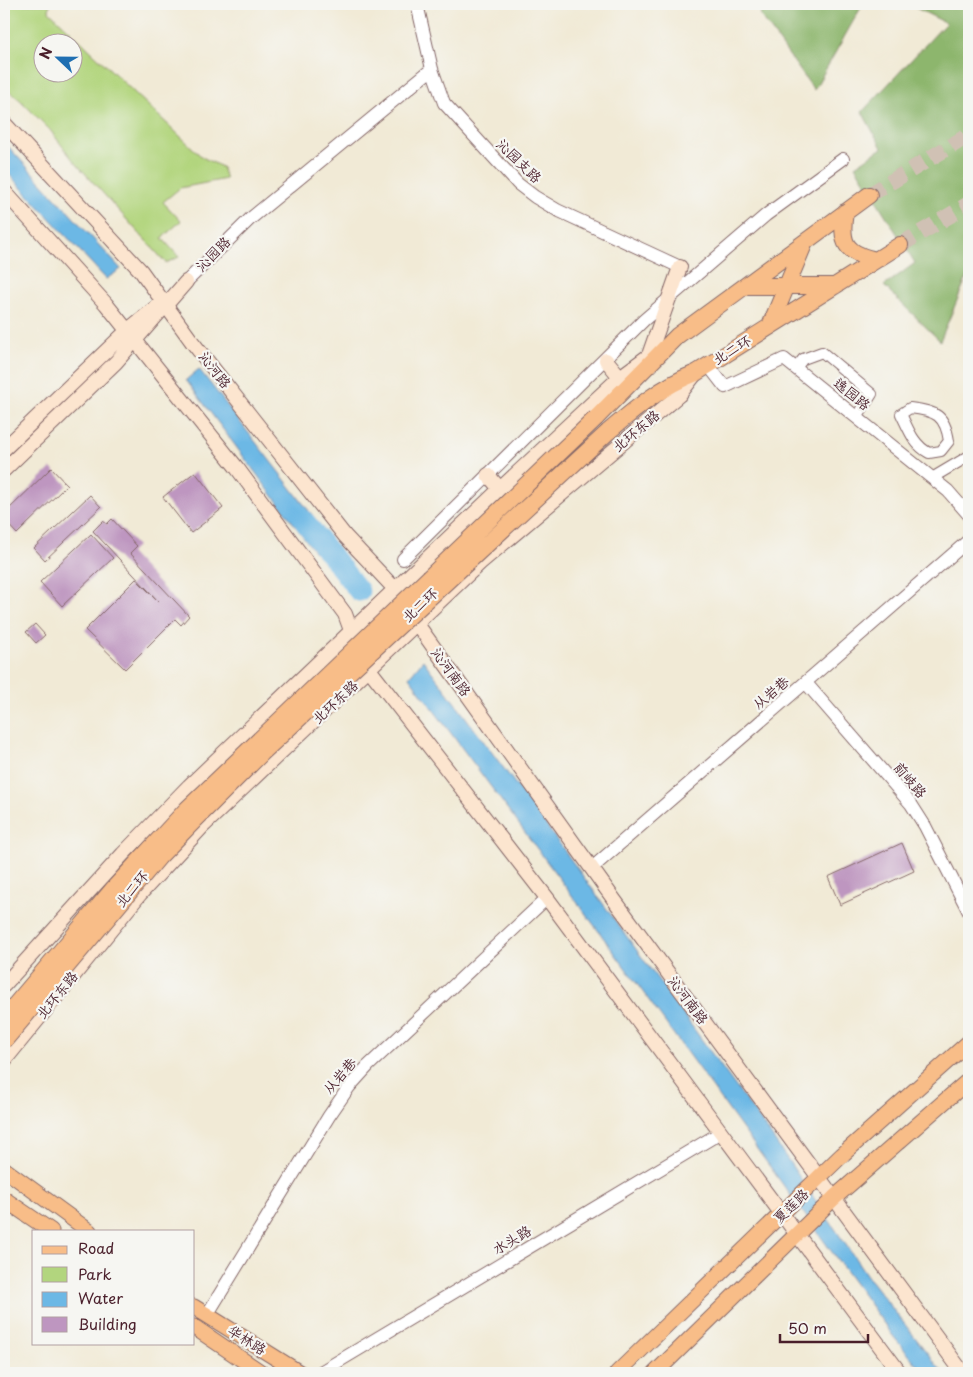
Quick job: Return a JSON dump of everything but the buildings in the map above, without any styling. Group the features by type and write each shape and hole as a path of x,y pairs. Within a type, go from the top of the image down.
{"highway":[{"name":"北二环","path":"4,1018 114,888 187,809 596,418 677,336 869,195"},
{"path":"846,212 843,228 844,241 850,250 860,257 876,260"},
{"path":"770,326 805,242"},
{"name":"北二环","path":"4,1041 159,857 196,819 269,746 608,432 636,408 672,382 702,369 900,245"},
{"path":"745,286 836,286"}],"main road":[{"name":"沁河路","path":"4,123 129,256 193,342 345,536 394,588 417,624"},
{"path":"4,190 132,335 237,468 345,614 360,655 370,669 547,898 781,1216 900,1373"},
{"path":"649,355 680,266"},
{"name":"沁园路","path":"4,449 132,335 186,282"},
{"path":"4,470 132,335"},
{"path":"4,985 123,854 189,786 352,631 394,588 620,377 677,336"},
{"path":"606,360 620,377"},
{"name":"北环东路","path":"4,1061 174,856 201,828 480,563 678,395 702,369"},
{"path":"488,476 500,489"},
{"name":"沁河南路","path":"417,624 592,868 963,1373"},
{"name":"夏莲路","path":"617,1373 820,1178 969,1042"},
{"name":"夏莲路","path":"655,1373 834,1198 969,1080"},
{"path":"4,1169 88,1230"},
{"path":"4,1199 50,1230"},
{"name":"华林路","path":"195,1307 300,1373"},
{"name":"华林路","path":"195,1328 262,1373"}],"street":[{"name":"沁园支路","path":"417,4 432,69 440,94 450,112 526,191 557,210 680,266"},
{"name":"沁园路","path":"186,282 250,219 432,69"},
{"path":"403,559 669,298 766,215 842,159"},
{"path":"796,368 803,358 822,352 872,394 857,417"},
{"name":"逸园路","path":"702,369 725,387 784,359 948,491 969,515"},
{"path":"910,408 931,412 942,418 949,442 941,451 930,453 925,451 912,437 901,414 910,408"},
{"path":"932,478 969,456"},
{"name":"从岩巷","path":"592,868 969,540"},
{"name":"前岐路","path":"806,682 911,804 925,826 969,912"},
{"name":"从岩巷","path":"208,1315 331,1111 349,1087 368,1066 547,898"},
{"name":"水头路","path":"319,1373 720,1133"}],"green space":[{"path":"4,4 50,4 49,11 71,32 32,32 32,82 82,82 82,42 202,157 222,167 226,179 180,188 163,202 181,221 162,238 179,257 166,263 73,160 50,130 4,87"},
{"path":"763,4 863,4 814,90 760,15"},
{"path":"908,4 969,4 969,272 940,341 884,286 915,263 855,166 882,148 862,112 946,23"}],"water":[{"path":"4,142 121,269 106,279 4,169"},
{"path":"199,369 330,538 315,552 186,380"},
{"path":"423,660 543,821 768,1131 870,1280 943,1373 924,1373 893,1336 600,933 409,677"}],"waterway":[{"path":"305,522 359,591"}],"tunnel":[{"path":"869,195 969,135"},
{"path":"900,245 969,204"}]}
